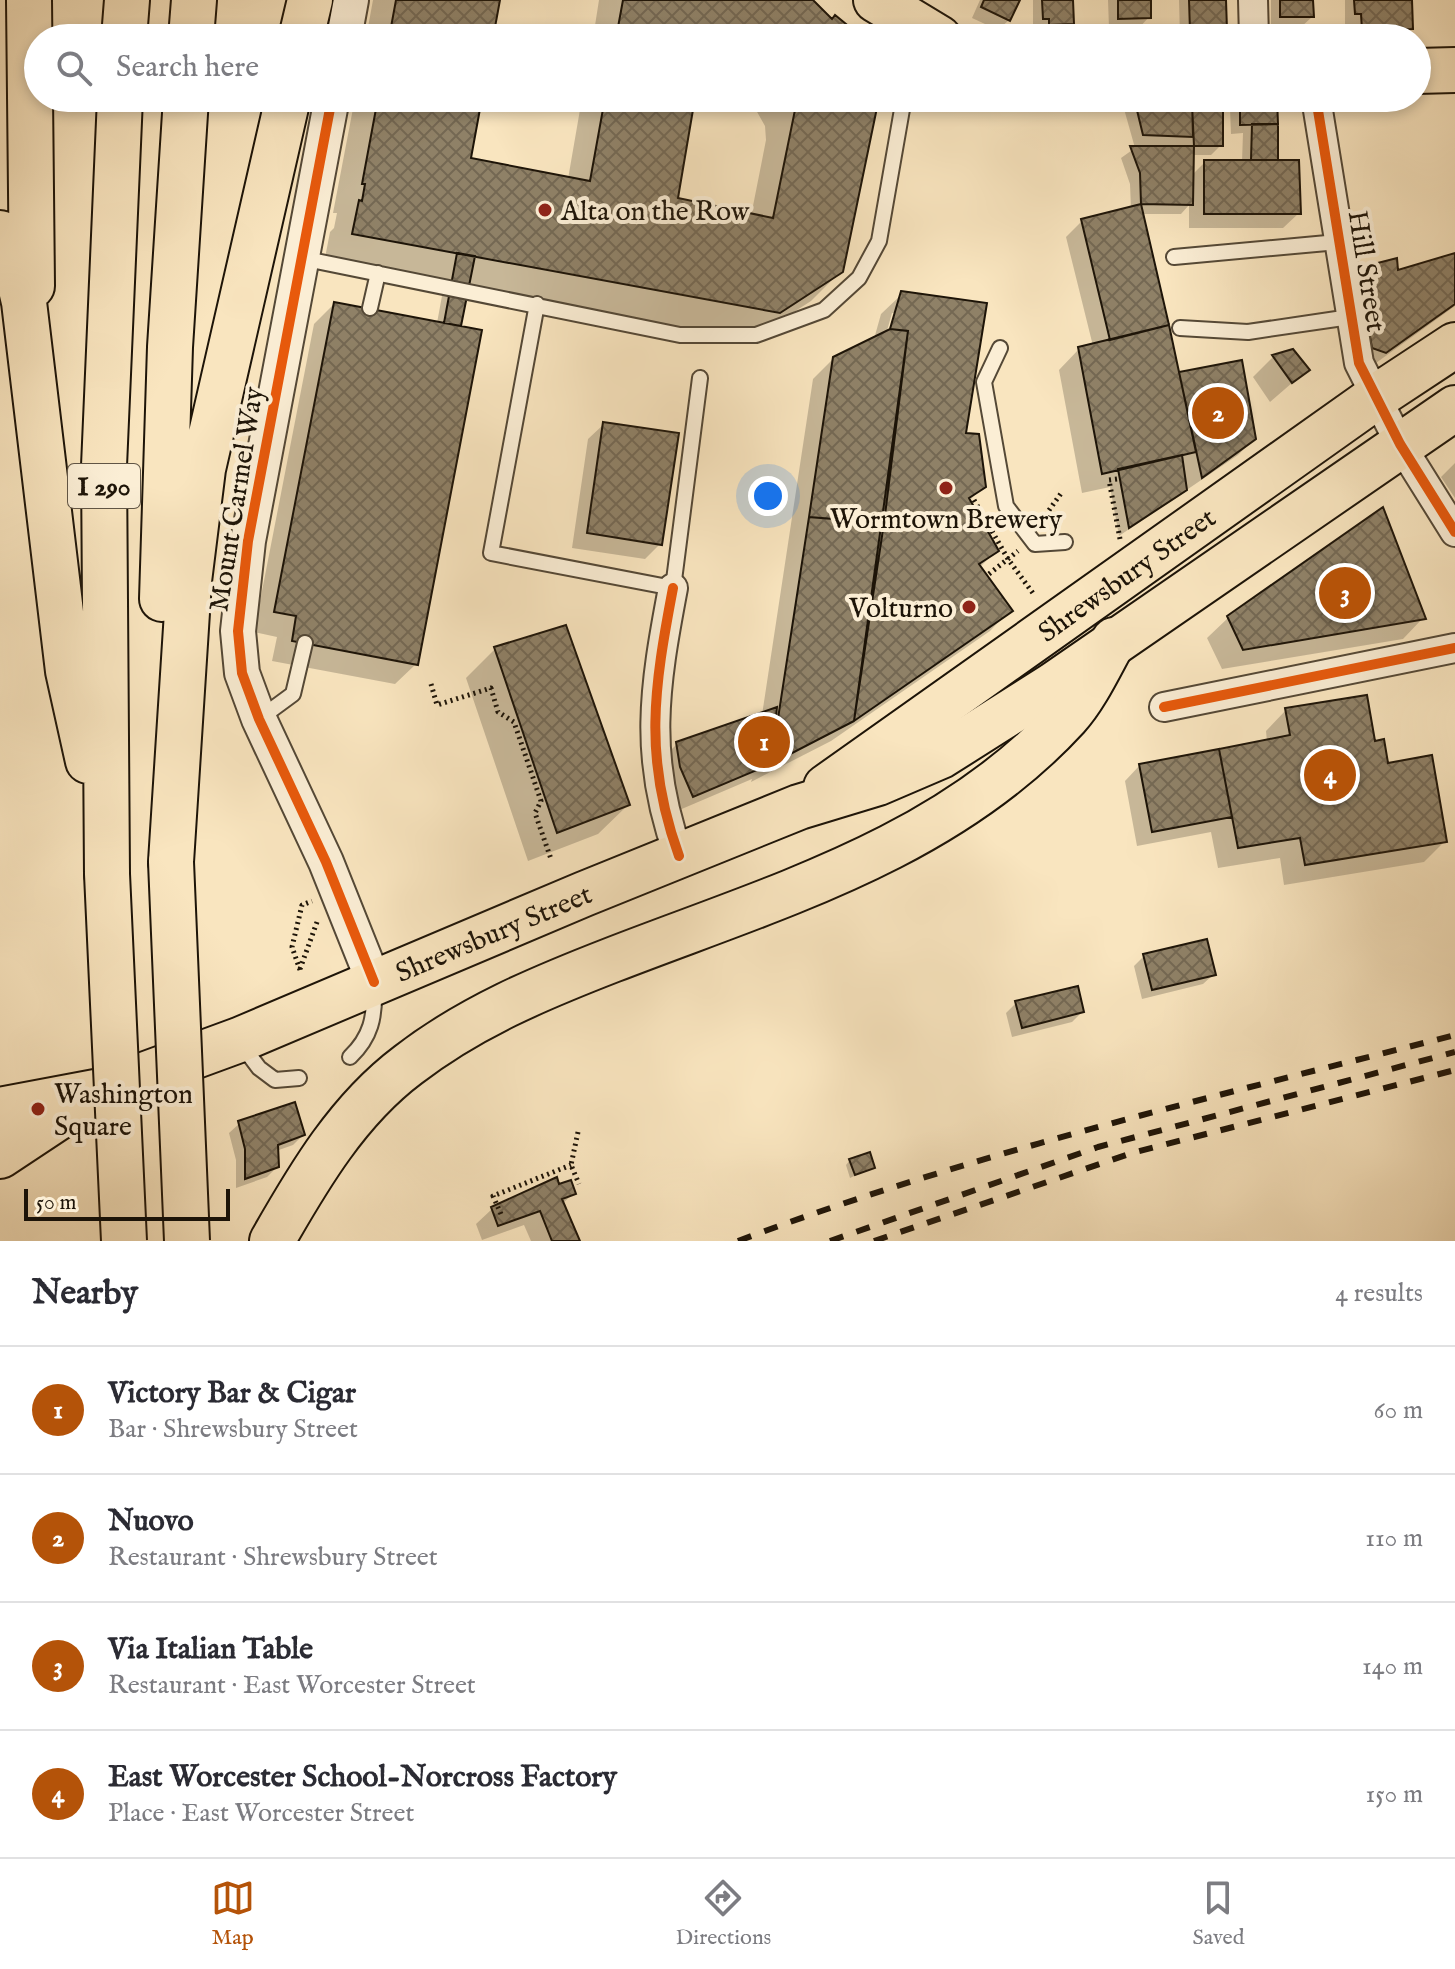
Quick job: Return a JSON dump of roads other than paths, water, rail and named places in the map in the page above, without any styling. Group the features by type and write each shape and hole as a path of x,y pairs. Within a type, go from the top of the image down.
{"main road":[{"path":"29,0 29,24"},
{"path":"125,24 127,0"},
{"path":"192,24 194,0"},
{"path":"304,24 310,0"},
{"path":"876,0 910,24"},
{"path":"1431,71 1455,70"},
{"path":"30,112 32,364"},
{"name":"I 290","path":"119,112 104,466 107,874 124,1241"},
{"name":"I 290","path":"185,112 162,552 187,1241"},
{"path":"171,862 189,581 203,469 285,112"},
{"path":"0,233 17,272 32,364 68,671 95,794 107,874"},
{"name":"Shrewsbury Street","path":"799,807 1376,397 1455,345"},
{"name":"Shrewsbury Street","path":"0,1110 100,1091 239,1040 799,807 878,783 941,756 1053,685 1114,640 1455,408"},
{"path":"272,1241 315,1168 375,1095 408,1065 523,995 812,884 885,852 944,819 998,783 1069,715 1114,640"},
{"name":"Shrewsbury Street","path":"0,1156 22,1138 100,1091"}],"street":[{"path":"347,24 351,0"},
{"path":"1253,0 1254,24"},
{"name":"Mount Carmel Way","path":"329,112 248,541 239,617 239,658 259,719 326,862 374,982"},
{"name":"Hill Street","path":"1318,112 1359,363 1400,444 1455,532"},
{"path":"673,588 653,707 664,814 679,856"},
{"path":"1164,707 1455,648"}],"lane":[{"path":"301,258 680,335 756,335 824,310 859,278 879,241 902,112"},
{"path":"1174,257 1338,242"},
{"path":"370,308 378,273"},
{"path":"537,304 491,553 673,588 700,378"},
{"path":"1180,328 1248,332 1350,317"},
{"path":"1000,348 984,382 1006,506 1035,544 1065,542"},
{"path":"259,719 293,694 305,643"},
{"path":"350,1057 362,1045 375,1017 374,982"},
{"path":"239,1040 259,1068 275,1080 299,1078"}],"railway":[{"path":"738,1241 826,1209 1004,1153 1455,1035"},
{"path":"830,1241 1098,1147 1455,1052"},
{"path":"874,1241 1132,1153 1455,1070"}],"place":[{"name":"Alta on the Row","path":"545,210"},
{"name":"Nuovo","path":"1218,413"},
{"name":"Wormtown Brewery","path":"946,488"},
{"name":"Via Italian Table","path":"1345,593"},
{"name":"Volturno","path":"969,607"},
{"name":"Victory Bar & Cigar","path":"764,742"},
{"name":"East Worcester School-Norcross Factory","path":"1330,775"},
{"name":"Washington Square","path":"38,1109"}]}
